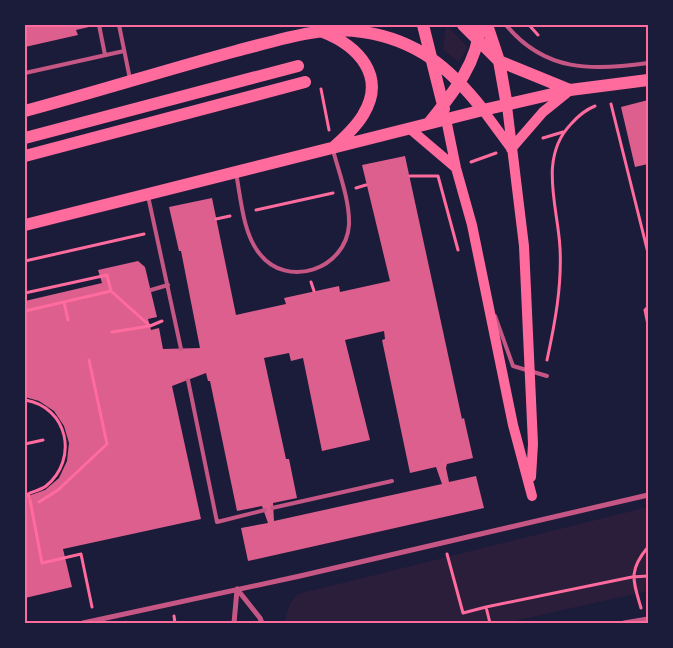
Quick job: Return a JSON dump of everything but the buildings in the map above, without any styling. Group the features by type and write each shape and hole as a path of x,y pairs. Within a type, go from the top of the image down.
{"main road":[{"path":"286,38 309,25"},
{"path":"423,25 444,104 456,168 472,225 513,425 532,492 534,444 524,246 507,106 499,62 487,25"},
{"path":"463,25 499,62 570,90"},
{"path":"429,123 460,81 479,42 480,25"},
{"path":"25,111 130,82 169,69 286,38 346,27 406,43 431,58 460,81 511,149"},
{"path":"322,31 349,44 354,49 366,66 370,80 371,94 363,115 333,148"},
{"path":"25,138 298,66"},
{"path":"25,225 482,110 507,106 570,90 648,80"},
{"path":"25,156 305,82"},
{"path":"511,149 543,112 570,90"},
{"path":"409,128 456,168"}],"street":[{"path":"83,623 300,576 648,495"},
{"path":"234,623 237,589"},
{"path":"237,589 262,623"},
{"path":"624,623 646,619"}],"lane":[{"path":"99,25 105,55"},
{"path":"119,25 130,82"},
{"path":"506,25 539,55 564,65 614,68 648,63"},
{"path":"25,73 124,51"},
{"path":"236,172 252,245 270,264 282,270 308,272 332,260 341,250 347,237 349,224 333,148"},
{"path":"148,193 155,232 182,348"},
{"path":"151,290 168,285"},
{"path":"489,302 513,366 545,376"},
{"path":"188,380 218,522 265,510"},
{"path":"272,508 392,481"}],"path":[{"path":"530,25 541,38"},
{"path":"545,376 559,306 560,248 551,171 564,132 581,113 593,106 612,104 648,252"},
{"path":"410,176 438,176 459,253"},
{"path":"216,219 343,191"},
{"path":"25,261 155,232"},
{"path":"25,293 107,275 111,291 150,326"},
{"path":"311,282 314,291"},
{"path":"25,311 111,291"},
{"path":"64,302 68,320"},
{"path":"648,307 645,310 648,325"},
{"path":"112,332 150,326 157,322"},
{"path":"39,502 58,490 107,444 89,360"},
{"path":"25,400 36,402 51,410 59,422 64,435 66,451 60,468 51,481 44,488 28,494 42,563 81,554 95,620"},
{"path":"25,444 43,440"},
{"path":"444,543 463,612 632,577 648,576"},
{"path":"646,619 632,577 636,562 648,547"},
{"path":"486,607 490,623"}],"shaded area":[{"path":"446,25 468,47 459,62 443,50"},
{"path":"648,507 648,591 505,623 284,623 290,603 298,594"}]}
